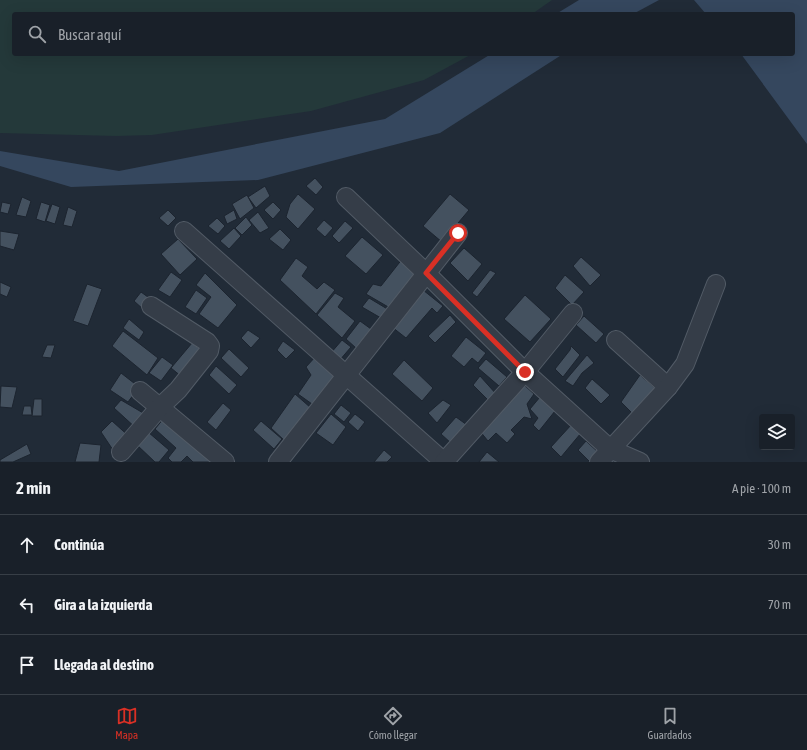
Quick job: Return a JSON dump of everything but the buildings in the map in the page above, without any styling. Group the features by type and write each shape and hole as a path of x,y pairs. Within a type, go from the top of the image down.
{"street":[{"path":"346,197 426,273 525,372 604,456 640,462"},
{"path":"184,231 444,462 525,372 574,313"},
{"path":"278,462 458,233"},
{"path":"604,456 668,387 685,364 716,284"},
{"path":"121,452 159,408 178,390 209,351 210,346 207,342 151,306"},
{"path":"616,340 668,387"},
{"path":"140,391 225,462"}],"green space":[{"path":"0,0 552,0 535,12 12,12 12,56 468,56 424,80 311,111 152,135 116,136 0,133"}],"water":[{"path":"579,0 659,0 637,12 559,12"},
{"path":"694,0 807,0 807,144 742,56 795,56 795,12 704,12"},
{"path":"488,56 560,56 440,133 258,180 71,187 0,166 0,151 119,171 385,119"}],"route":[{"path":"458,233 426,273 525,372"}]}
